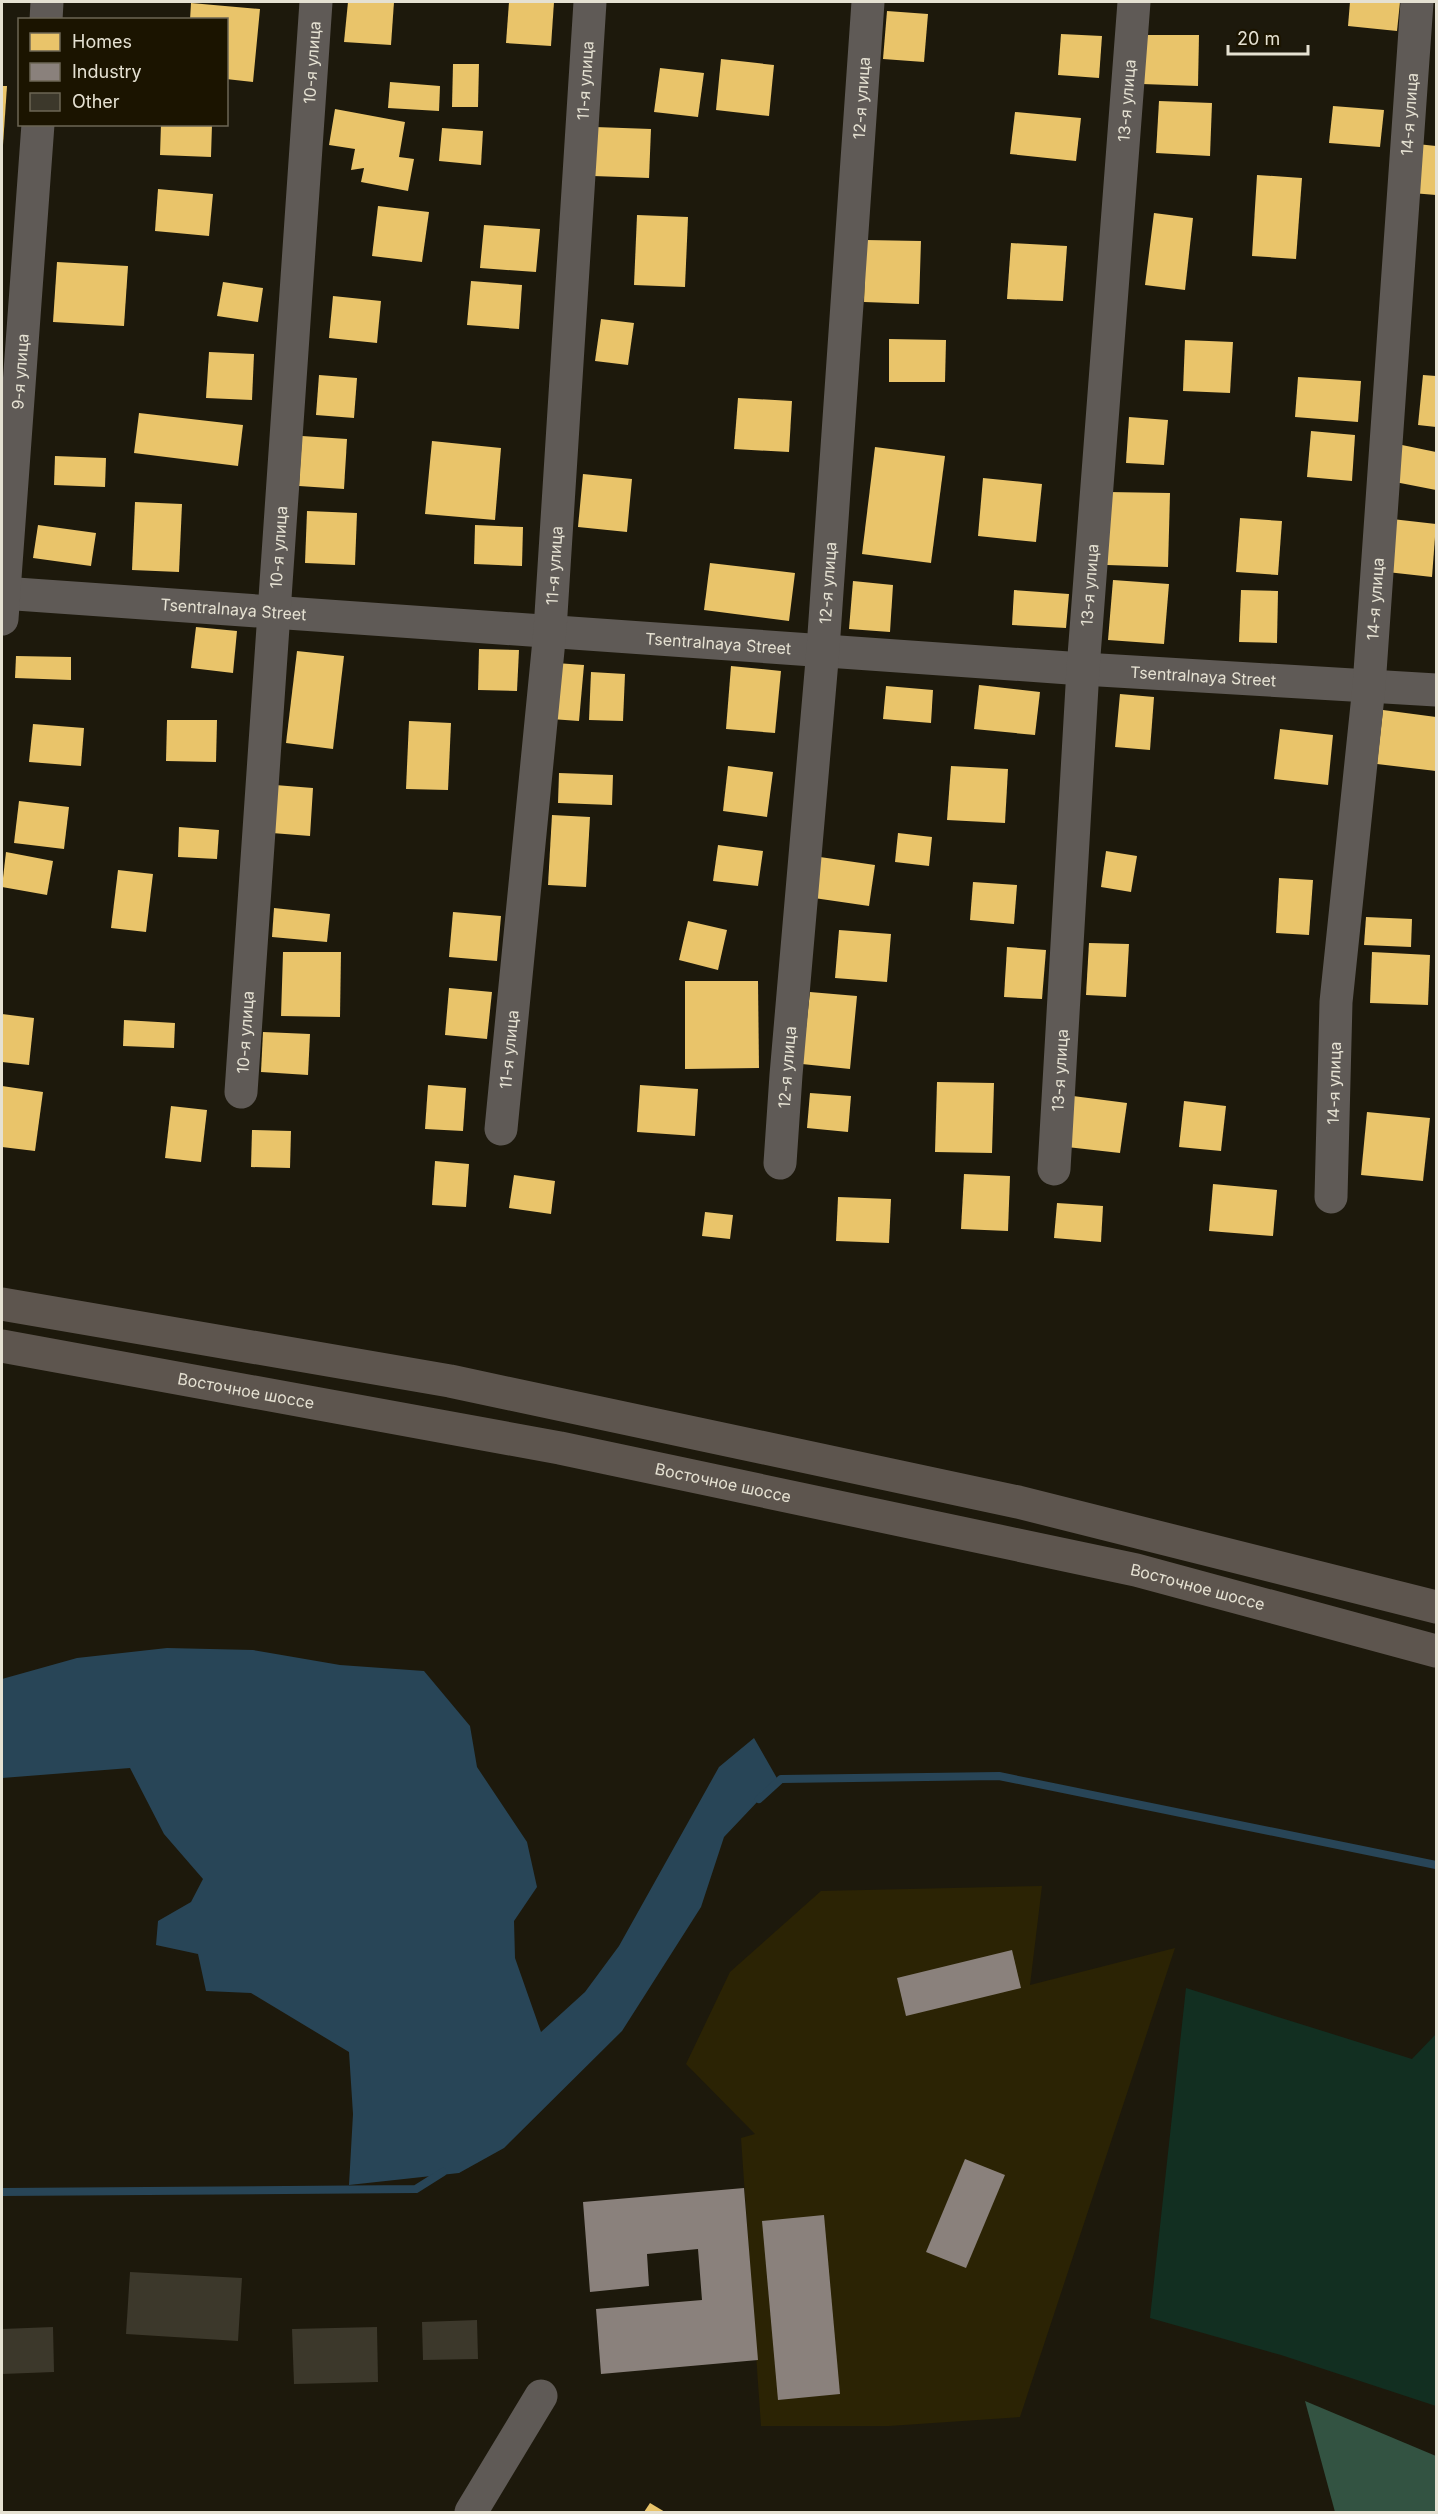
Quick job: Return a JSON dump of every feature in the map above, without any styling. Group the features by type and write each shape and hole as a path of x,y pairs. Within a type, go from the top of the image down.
{"highway":[{"path":"2,1304 450,1381 1018,1502 1437,1607"},
{"name":"Восточное шоссе","path":"2,1346 560,1448 1136,1570 1437,1651"}],"street":[{"path":"46,18 47,2"},
{"name":"10-я улица","path":"241,1092 316,2"},
{"name":"11-я улица","path":"501,1129 550,630 590,2"},
{"name":"12-я улица","path":"780,1163 823,649 868,2"},
{"name":"13-я улица","path":"1054,1169 1083,669 1134,2"},
{"name":"14-я улица","path":"1331,1197 1336,1002 1369,686 1417,2"},
{"name":"9-я улица","path":"2,602 38,126"},
{"name":"Tsentralnaya Street","path":"2,602 273,612 1083,669 1437,690"},
{"path":"471,2512 541,2396"}],"shaded area":[{"path":"1042,1886 1030,1985 1175,1948 1020,2417 889,2426 761,2426 741,2138 755,2134 686,2064 730,1972 821,1891"}],"green space":[{"path":"1186,1988 1412,2059 1436,2034 1436,2406 1281,2355 1150,2318"},
{"path":"1305,2401 1436,2456 1436,2512 1335,2512"}],"water":[{"path":"167,1648 253,1650 340,1665 424,1671 470,1726 477,1767 527,1842 537,1887 514,1921 515,1958 541,2032 585,1992 619,1946 719,1767 754,1738 778,1780 724,1837 701,1907 622,2031 504,2148 459,2173 349,2185 353,2114 349,2052 251,1993 206,1991 198,1954 156,1945 158,1921 191,1902 203,1879 164,1834 130,1768 2,1778 2,1679 77,1658"}],"building: Homes":[{"path":"348,2 394,2 391,45 344,42"},
{"path":"509,2 554,2 551,46 506,43"},
{"path":"1350,2 1400,2 1397,31 1348,26"},
{"path":"191,3 260,9 253,82 228,79 228,18 190,18"},
{"path":"887,11 928,14 924,62 883,59"},
{"path":"1061,34 1102,36 1099,78 1058,75"},
{"path":"1144,35 1199,35 1198,86 1142,84"},
{"path":"721,59 774,65 769,116 716,110"},
{"path":"453,64 479,64 478,107 452,107"},
{"path":"660,68 704,73 698,117 654,112"},
{"path":"390,82 440,86 439,111 388,108"},
{"path":"2,86 7,86 3,145 2,145"},
{"path":"1159,101 1212,103 1210,156 1156,153"},
{"path":"1333,106 1384,110 1380,147 1329,143"},
{"path":"335,109 405,122 399,157 414,159 408,191 361,182 364,168 351,170 355,149 329,145"},
{"path":"1015,112 1081,118 1076,161 1010,154"},
{"path":"161,126 212,126 211,157 160,155"},
{"path":"595,127 651,129 649,178 593,176"},
{"path":"442,128 483,131 481,165 439,161"},
{"path":"1417,144 1436,146 1436,195 1412,193"},
{"path":"1257,175 1302,178 1296,259 1252,256"},
{"path":"158,189 213,194 209,236 155,231"},
{"path":"378,206 429,212 422,262 372,256"},
{"path":"1154,213 1193,218 1185,290 1145,285"},
{"path":"637,215 688,217 685,287 634,285"},
{"path":"484,225 540,229 536,272 480,268"},
{"path":"866,240 921,241 919,304 864,302"},
{"path":"1011,243 1067,246 1063,301 1007,299"},
{"path":"57,262 128,266 124,326 53,322"},
{"path":"471,281 522,285 519,329 467,325"},
{"path":"223,282 263,288 258,322 217,316"},
{"path":"333,296 381,301 377,343 329,338"},
{"path":"601,319 634,323 628,365 595,361"},
{"path":"889,339 946,340 945,382 889,382"},
{"path":"1185,340 1233,342 1230,393 1183,391"},
{"path":"209,352 254,354 252,400 206,398"},
{"path":"319,375 357,378 354,418 316,415"},
{"path":"1423,375 1436,376 1436,427 1418,425"},
{"path":"1298,377 1361,381 1358,422 1295,417"},
{"path":"738,398 792,401 789,452 734,449"},
{"path":"139,413 243,425 238,466 134,453"},
{"path":"1129,417 1168,420 1164,465 1126,463"},
{"path":"1311,431 1355,435 1352,481 1307,477"},
{"path":"302,436 347,439 344,489 299,486"},
{"path":"432,441 501,448 495,520 425,514"},
{"path":"1402,445 1436,452 1436,490 1395,482"},
{"path":"875,447 945,456 931,563 862,554"},
{"path":"55,456 106,458 105,487 54,485"},
{"path":"583,474 632,479 627,532 578,527"},
{"path":"983,478 1042,484 1036,542 978,536"},
{"path":"1108,492 1170,493 1168,567 1107,565"},
{"path":"135,502 182,504 179,572 132,570"},
{"path":"307,511 357,513 355,565 305,563"},
{"path":"1240,518 1282,521 1278,575 1236,572"},
{"path":"1392,519 1436,524 1432,577 1387,572"},
{"path":"38,525 96,533 91,566 33,558"},
{"path":"475,525 523,527 522,566 474,564"},
{"path":"710,563 795,573 789,621 704,610"},
{"path":"1113,580 1169,584 1164,644 1108,640"},
{"path":"853,581 893,585 890,632 849,629"},
{"path":"1014,590 1069,594 1066,628 1012,625"},
{"path":"1241,590 1278,591 1277,643 1239,642"},
{"path":"196,627 237,631 233,673 191,668"},
{"path":"479,649 519,650 517,691 478,690"},
{"path":"297,651 344,656 333,749 286,743"},
{"path":"16,656 71,657 71,680 15,678"},
{"path":"556,663 584,665 579,721 551,719"},
{"path":"731,666 781,671 775,733 726,729"},
{"path":"591,672 625,674 623,721 589,720"},
{"path":"979,685 1040,692 1035,735 974,729"},
{"path":"886,686 933,690 931,723 883,719"},
{"path":"1120,694 1154,697 1150,750 1115,747"},
{"path":"1383,710 1436,717 1436,771 1377,764"},
{"path":"167,720 217,720 216,762 166,761"},
{"path":"409,721 451,723 448,790 406,789"},
{"path":"33,724 84,728 81,766 29,762"},
{"path":"1280,729 1333,735 1328,785 1274,779"},
{"path":"728,766 773,772 767,817 723,811"},
{"path":"951,766 1008,769 1005,823 947,820"},
{"path":"559,773 613,775 612,805 558,803"},
{"path":"275,785 313,788 310,836 272,833"},
{"path":"19,801 69,807 64,849 14,843"},
{"path":"552,815 590,817 586,887 548,885"},
{"path":"179,827 219,830 217,859 178,857"},
{"path":"898,833 932,837 929,866 895,862"},
{"path":"718,845 763,851 758,886 713,881"},
{"path":"1106,851 1137,856 1131,892 1101,887"},
{"path":"6,852 53,861 47,895 2,887"},
{"path":"820,857 875,865 869,906 814,898"},
{"path":"118,870 153,874 146,932 111,928"},
{"path":"1279,878 1313,880 1309,935 1276,933"},
{"path":"973,882 1017,885 1014,924 970,920"},
{"path":"274,908 330,914 327,942 272,937"},
{"path":"453,912 501,916 497,961 449,957"},
{"path":"1366,917 1412,919 1411,947 1364,945"},
{"path":"688,921 727,930 718,970 679,960"},
{"path":"839,930 891,934 887,982 835,978"},
{"path":"1089,943 1129,944 1126,997 1086,995"},
{"path":"1007,947 1046,950 1042,999 1004,997"},
{"path":"283,952 341,952 340,1017 281,1016"},
{"path":"1372,952 1430,955 1428,1005 1370,1003"},
{"path":"685,981 758,981 759,1068 685,1069"},
{"path":"449,988 492,992 487,1039 445,1035"},
{"path":"810,992 857,996 850,1069 802,1064"},
{"path":"2,1014 34,1018 29,1065 2,1062"},
{"path":"124,1020 175,1023 174,1048 123,1046"},
{"path":"263,1032 310,1034 308,1075 261,1072"},
{"path":"937,1082 994,1083 992,1153 935,1152"},
{"path":"428,1085 466,1088 463,1131 425,1129"},
{"path":"640,1085 698,1089 695,1136 637,1132"},
{"path":"2,1086 43,1092 35,1151 2,1147"},
{"path":"810,1093 851,1096 848,1132 807,1128"},
{"path":"1073,1096 1127,1103 1120,1153 1067,1147"},
{"path":"1184,1101 1226,1106 1221,1151 1179,1147"},
{"path":"171,1106 207,1110 201,1162 165,1158"},
{"path":"1367,1112 1430,1118 1423,1181 1361,1175"},
{"path":"252,1130 291,1131 290,1168 251,1167"},
{"path":"435,1161 469,1164 466,1207 432,1205"},
{"path":"964,1174 1010,1176 1008,1231 961,1229"},
{"path":"514,1175 555,1181 551,1214 509,1208"},
{"path":"1213,1184 1277,1190 1273,1236 1209,1231"},
{"path":"838,1197 891,1199 889,1243 836,1241"},
{"path":"1057,1203 1103,1206 1101,1242 1054,1238"},
{"path":"705,1212 733,1215 730,1239 702,1236"},
{"path":"650,2503 665,2512 644,2512"}],"building: Industry":[{"path":"1012,1950 1021,1988 906,2016 897,1978"},
{"path":"965,2159 1005,2175 966,2268 926,2252"},
{"path":"744,2188 758,2360 601,2374 596,2309 702,2300 698,2249 647,2254 649,2286 590,2292 583,2202"},
{"path":"824,2215 840,2394 778,2400 762,2221"}],"building: Other":[{"path":"130,2272 242,2278 238,2341 126,2334"},
{"path":"477,2320 478,2359 423,2360 422,2322"},
{"path":"53,2327 54,2372 2,2374 2,2329"},
{"path":"377,2327 378,2382 294,2384 292,2329"}],"waterway":[{"path":"759,1799 781,1779 999,1776 1436,1865"},
{"path":"2,2192 416,2189 443,2172"}]}
